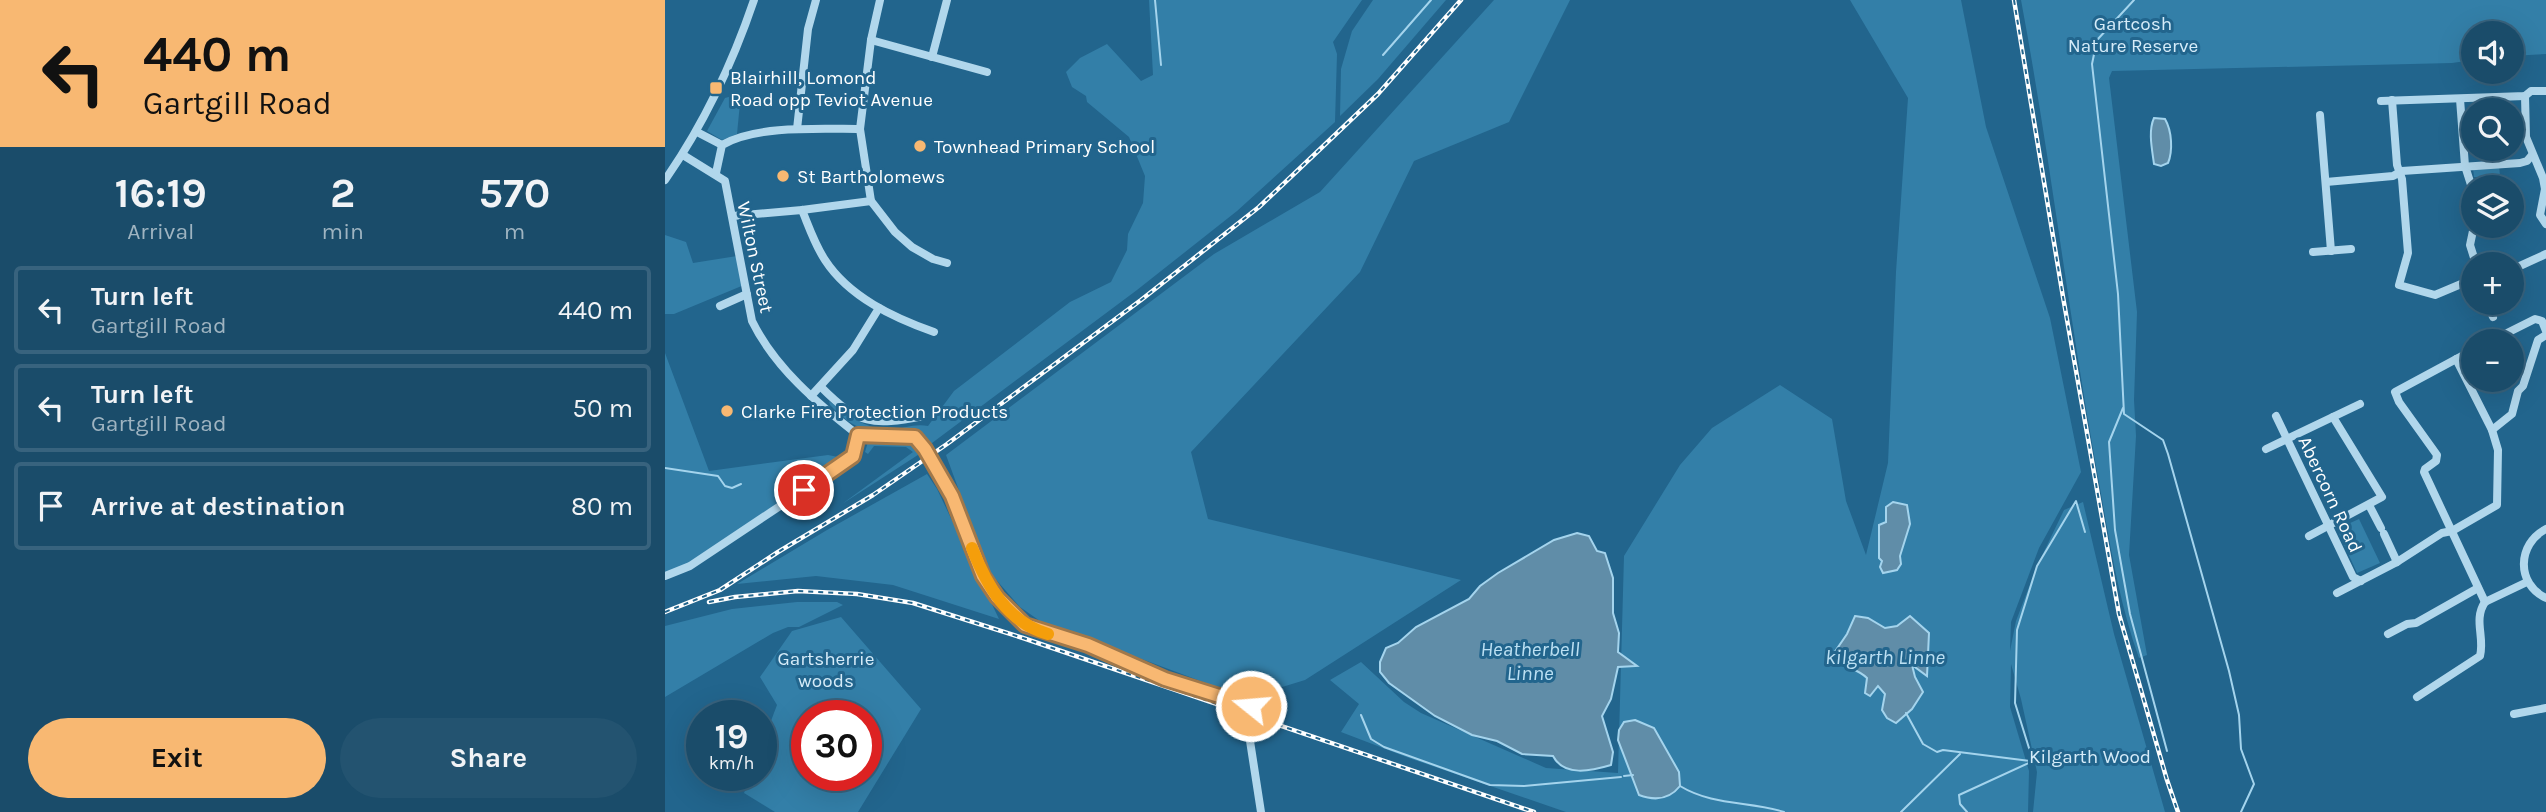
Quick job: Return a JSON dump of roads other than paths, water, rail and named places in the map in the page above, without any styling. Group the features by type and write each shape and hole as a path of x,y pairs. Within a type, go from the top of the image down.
{"street":[{"path":"665,180 697,132 719,91 754,0"},
{"path":"797,129 808,29 816,0"},
{"path":"880,0 871,40 860,129 871,201 895,232 912,247 933,259 947,262"},
{"path":"932,57 947,0"},
{"path":"871,40 987,72"},
{"path":"2381,101 2525,96 2531,91 2546,91"},
{"path":"2525,96 2526,137 2543,178 2545,189 2540,215 2546,224"},
{"path":"2460,99 2468,175"},
{"path":"2392,100 2408,253 2399,285 2435,295 2461,284"},
{"path":"2320,115 2331,251"},
{"path":"683,155 716,173 721,149 735,137 797,129 860,129"},
{"path":"697,132 721,149"},
{"path":"2326,182 2465,166 2519,163 2527,161 2532,155"},
{"name":"Wilton Street","path":"716,173 725,181 752,321 759,334 782,365 811,396 858,435"},
{"path":"733,216 871,201"},
{"path":"802,210 833,272 899,320 934,332"},
{"path":"2312,252 2351,249"},
{"path":"2524,264 2546,254"},
{"path":"720,306 747,294"},
{"path":"811,396 853,350 879,308"},
{"path":"2492,430 2512,414 2538,340 2546,333 2542,321 2535,319 2515,329"},
{"path":"2461,357 2395,392 2437,454 2436,461 2424,472 2485,602"},
{"path":"2337,593 2497,505 2499,456 2492,430 2456,359"},
{"path":"821,387 839,405 859,418 886,423 923,416"},
{"path":"2266,449 2360,404"},
{"name":"Abercorn Road","path":"2276,416 2353,577 2361,581"},
{"path":"2309,536 2382,496 2333,417"},
{"path":"665,576 690,566 849,460 856,451 858,435 915,437 952,496 983,576 997,597 1025,625 1088,645 1165,679 1251,706 1248,728 1261,812"},
{"path":"2369,505 2397,562"},
{"path":"2546,529 2538,533 2525,554 2523,567 2532,589 2546,598"},
{"path":"2417,697 2480,656 2482,649 2478,616 2485,602 2527,582"},
{"path":"2388,634 2407,624 2416,623 2478,587"},
{"path":"2514,714 2546,708"}],"water":[{"path":"2154,118 2165,119 2170,135 2170,158 2168,163 2161,166 2154,164 2151,134"},
{"path":"1893,502 1907,505 1910,524 1900,556 1901,564 1897,570 1883,573 1880,567 1882,561 1879,558 1879,525 1886,522 1886,507"},
{"name":"Heatherbell Linne","path":"1577,533 1589,536 1597,551 1605,553 1613,578 1613,613 1619,633 1618,652 1637,666 1618,667 1611,699 1602,716 1613,752 1611,765 1571,770 1558,763 1553,756 1522,754 1497,741 1472,735 1435,716 1389,683 1380,672 1380,662 1386,648 1398,643 1416,627 1469,599 1480,586 1498,573 1554,540"},
{"name":"kilgarth Linne","path":"1855,616 1868,618 1885,628 1897,626 1910,616 1929,633 1927,676 1912,665 1923,692 1912,709 1896,723 1887,718 1882,710 1885,694 1878,686 1870,696 1865,693 1867,678 1832,656"},
{"path":"1635,720 1654,728 1679,772 1680,786 1666,797 1651,798 1639,795 1618,740 1619,730 1624,722"}],"waterway":[{"path":"1155,0 1161,65"},
{"path":"1383,55 1431,0"},
{"path":"2134,0 2097,40 2092,64 2118,294 2124,414 2163,440 2168,454 2229,671 2239,715 2241,749 2254,784 2241,812"},
{"path":"2123,408 2109,442 2115,530 2130,614 2167,751"},
{"path":"665,468 718,476 725,486 732,488 741,484"},
{"path":"1967,812 1960,804 1959,795 2033,761 2015,703 2017,630 2037,566 2076,501 2085,532"},
{"path":"1906,713 1923,744 1937,752 1943,750 2030,761"},
{"path":"1361,715 1371,739 1384,747 1490,785 1524,786 1621,777"},
{"path":"1901,812 1960,754"},
{"path":"1624,776 1633,775"},
{"path":"1680,786 1705,797 1784,812"}],"railway":[{"path":"665,612 720,590 873,495 947,444 1141,300 1259,207 1378,94 1461,0"},
{"path":"2014,0 2119,614 2178,812"},
{"path":"709,602 798,591 857,594 913,603 1534,812"}],"place":[{"name":"Blairhill, Lomond Road opp Teviot Avenue","path":"716,88"},
{"name":"Townhead Primary School","path":"920,146"},
{"name":"St Bartholomews","path":"783,176"},
{"name":"Clarke Fire Protection Products","path":"727,411"}],"park label":[{"name":"Gartcosh Nature Reserve","path":"2133,34"},
{"name":"Gartsherrie woods","path":"826,669"},
{"name":"Kilgarth Wood","path":"2090,756"}]}
